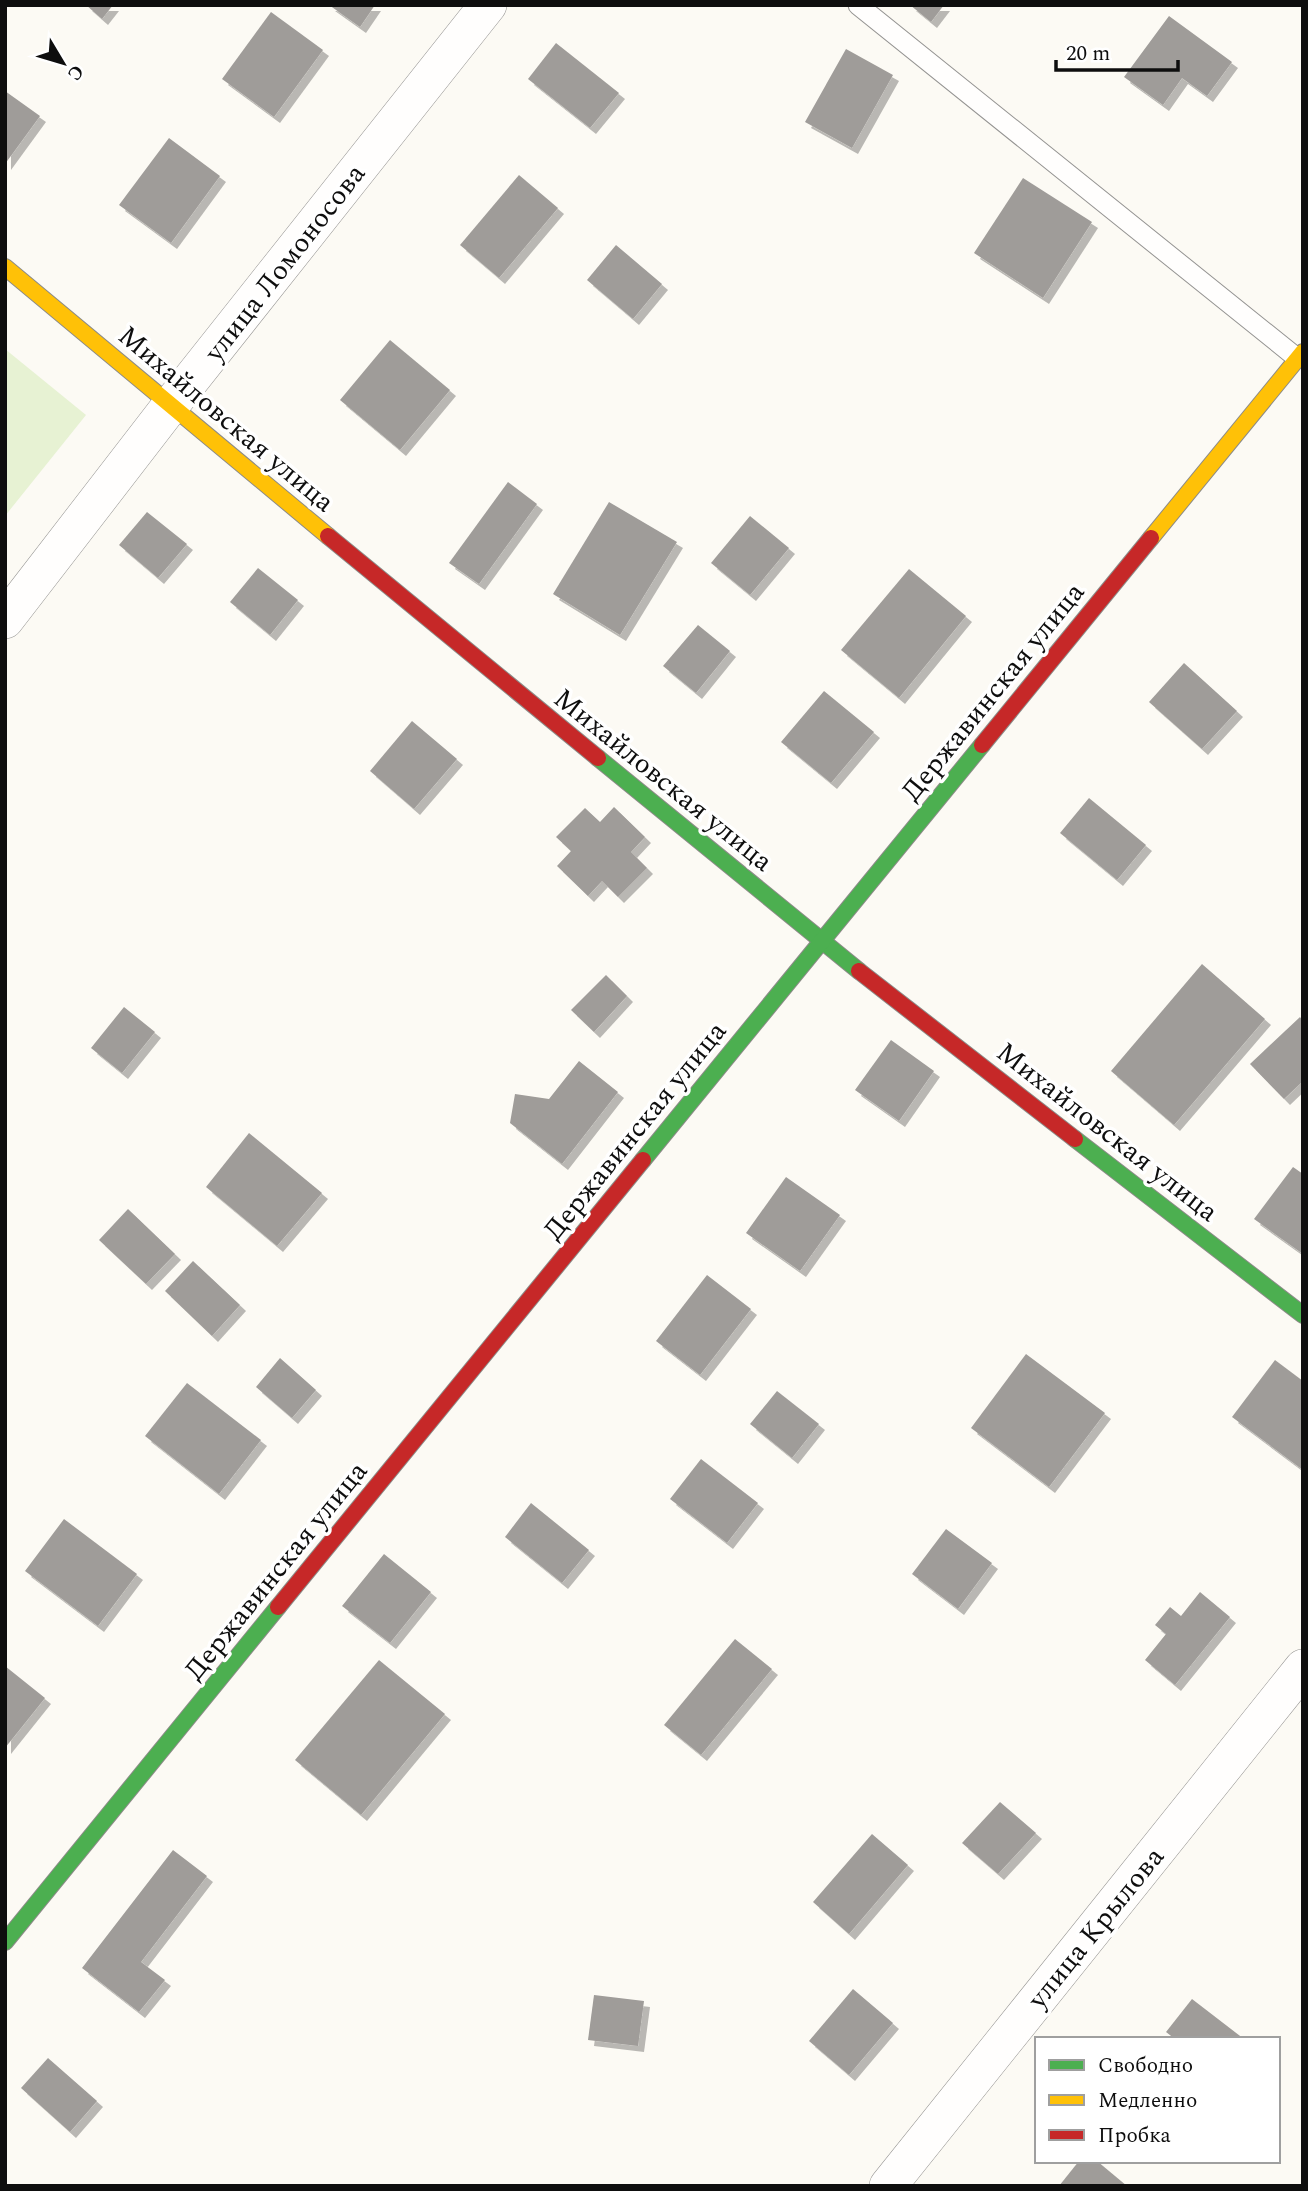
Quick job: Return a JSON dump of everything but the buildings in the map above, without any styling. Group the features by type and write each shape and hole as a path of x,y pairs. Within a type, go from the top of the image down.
{"street":[{"name":"улица Ломоносова","path":"5,621 170,406 488,5"},
{"name":"Михайловская улица","path":"5,267 821,942 1303,1315"},
{"name":"Державинская улица","path":"5,1942 1300,355"},
{"name":"улица Крылова","path":"888,2186 1303,1668"}],"lane":[{"path":"858,5 1300,355"}],"green space":[{"path":"5,349 86,415 5,516"}],"traffic: fast":[{"path":"643,1160 982,745"},
{"path":"598,758 859,971"},
{"path":"1075,1139 1303,1315"},
{"path":"5,1942 278,1607"}],"traffic: slow":[{"path":"5,267 328,536"},
{"path":"1151,538 1303,352"}],"traffic: jam":[{"path":"328,536 598,758"},
{"path":"982,745 1151,538"},
{"path":"859,971 1075,1139"},
{"path":"278,1607 643,1160"}]}
